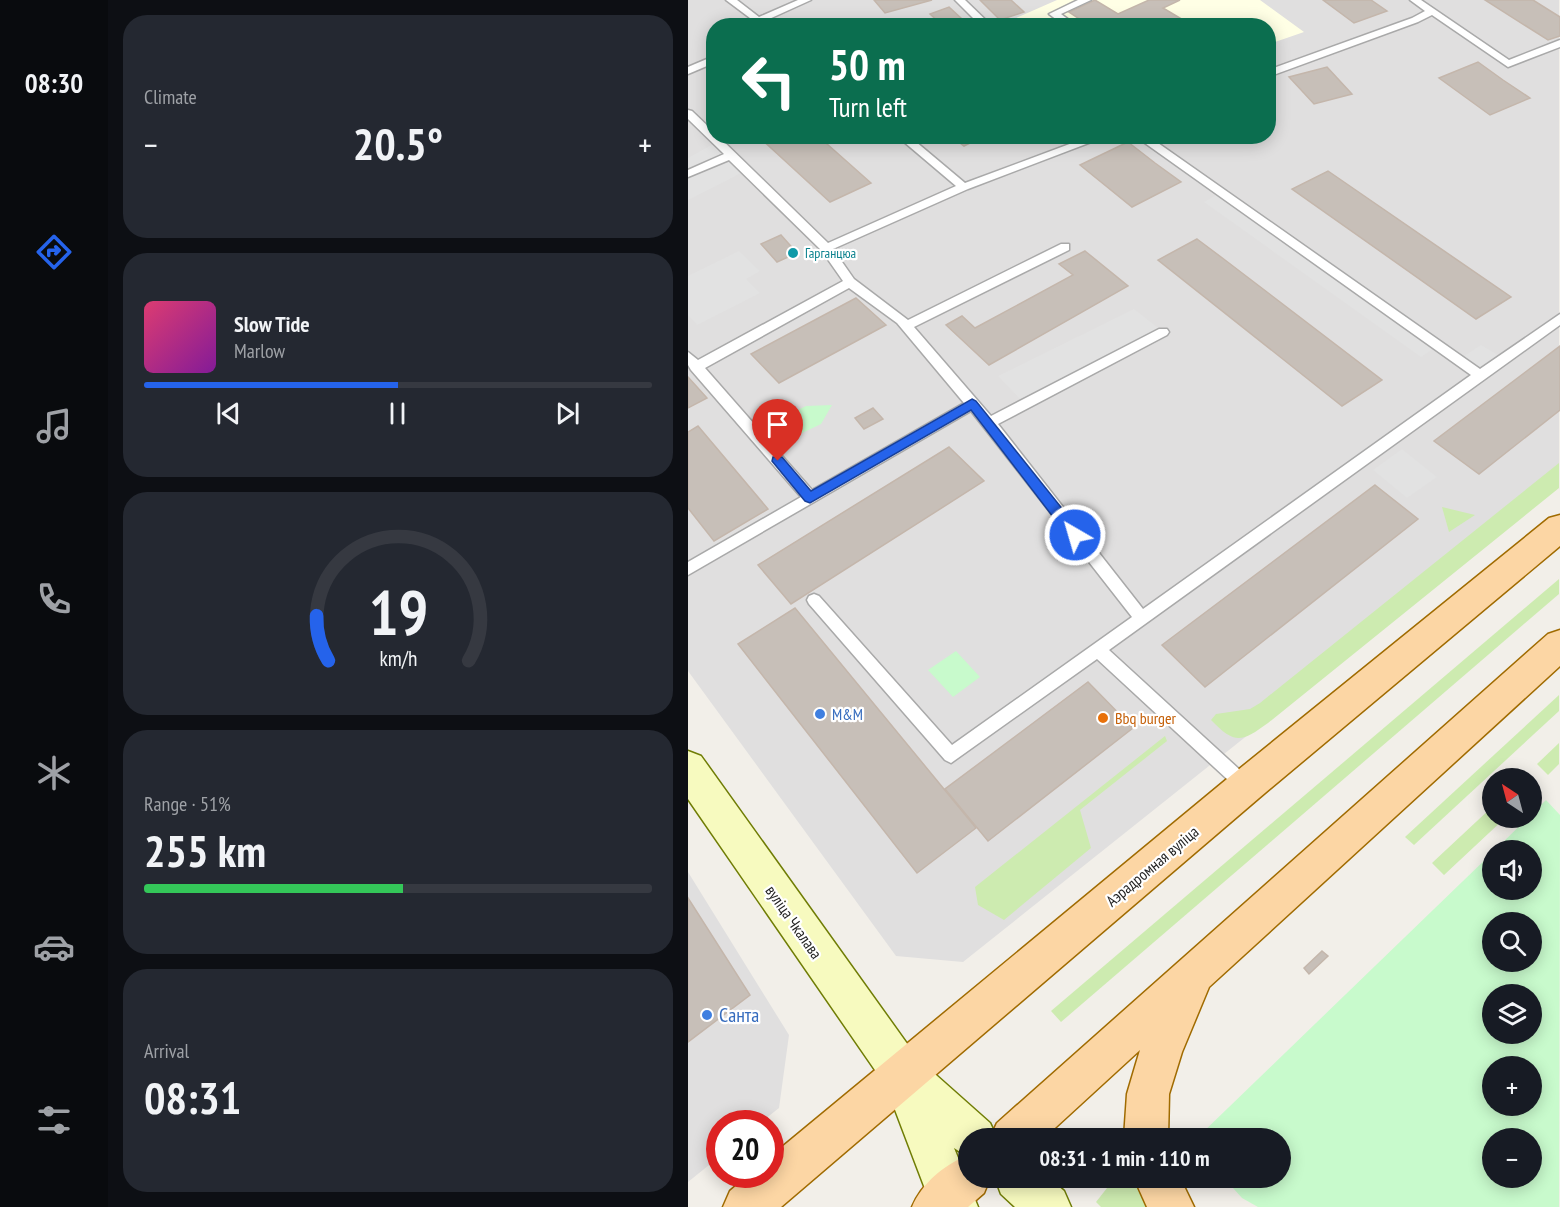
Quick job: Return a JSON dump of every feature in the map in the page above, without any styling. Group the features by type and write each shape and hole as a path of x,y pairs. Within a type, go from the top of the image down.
{"main road":[{"name":"Аэрадромная вуліца","path":"746,1207 1246,786 1560,527"},
{"path":"1023,1128 1560,644"},
{"name":"вуліца Чкалава","path":"688,768 903,1074"},
{"path":"1147,1128 1148,1094 1158,1062 1197,969"},
{"path":"903,1074 964,1128"},
{"path":"903,1074 952,1197"},
{"path":"1028,1188 1048,1207"},
{"path":"1161,1188 1171,1207"}],"lane":[{"path":"731,0 753,18"},
{"path":"769,18 806,0"},
{"path":"960,0 979,18"},
{"path":"1060,18 1054,14 1086,0"},
{"path":"1415,0 1508,64 1560,43"},
{"path":"1276,71 1415,20 1432,11"},
{"path":"688,71 706,63"},
{"path":"688,113 706,130"},
{"path":"721,144 826,248 850,282 906,326 989,423 1142,619"},
{"path":"912,144 964,187"},
{"path":"826,248 964,187 1080,144"},
{"path":"1151,144 1480,375"},
{"path":"688,174 731,154"},
{"path":"906,326 1065,248"},
{"path":"810,498 692,362 850,282"},
{"path":"814,600 951,755 1560,318"},
{"path":"989,423 1163,332"},
{"path":"688,569 972,404"},
{"path":"1098,650 1246,786"}],"shaded area":[{"path":"688,0 1559,0 1559,487 963,962 896,956 688,671"},
{"path":"1057,0 1260,0 1304,32 1276,42 1276,18 1016,18"},
{"path":"716,144 743,172 688,200 688,158"},
{"path":"1220,193 1437,346 1421,357 1204,202"},
{"path":"739,251 760,271 746,279 760,293 697,325 688,315 688,276"},
{"path":"1134,309 1163,332 1025,404 998,376"},
{"path":"1481,345 1503,358 1480,375 1458,360"},
{"path":"1402,449 1437,477 1407,498 1373,470"},
{"path":"688,872 789,1035 779,1108 776,1110 706,1110 706,1167 688,1182"}],"green space":[{"path":"832,405 821,424 777,445 763,427 806,406"},
{"path":"1559,463 1559,488 1268,723 1252,734 1239,738 1226,734 1211,720 1216,714 1250,709 1260,703"},
{"path":"1442,507 1475,515 1449,532"},
{"path":"1559,579 1559,594 1061,1022 1051,1011"},
{"path":"956,651 980,677 953,697 928,670"},
{"path":"1559,695 1559,711 1497,768 1482,768 1482,782 1414,845 1405,837"},
{"path":"1165,736 1167,741 1080,810 1091,848 1004,920 978,905 975,887"},
{"path":"1559,743 1559,764 1548,775 1537,764"},
{"path":"1546,800 1560,815 1559,1207 1258,1207 1242,1198 1233,1188 1291,1188 1291,1128 1207,1128 1482,863 1482,900 1542,900 1542,840 1505,840 1517,828 1542,828 1542,804"},
{"path":"1482,816 1482,828 1494,828 1444,875 1432,863"},
{"path":"1107,1188 1142,1188 1151,1207 1101,1207 1096,1202"}],"building":[{"path":"874,0 932,0 885,13"},
{"path":"980,0 1011,0 1024,12 1006,18 998,18"},
{"path":"1095,0 1118,14 1149,0 1180,0 1163,8 1180,18 1078,18 1069,12"},
{"path":"1323,0 1371,0 1387,11 1354,23"},
{"path":"1485,0 1533,0 1560,17 1560,36 1548,40"},
{"path":"949,7 961,18 934,18 930,14"},
{"path":"1478,62 1530,98 1490,115 1439,78"},
{"path":"1327,67 1352,94 1314,104 1289,77"},
{"path":"767,144 827,144 871,183 830,202"},
{"path":"1124,144 1131,144 1181,182 1132,207 1080,165"},
{"path":"1328,171 1511,297 1476,319 1292,189"},
{"path":"781,235 797,253 777,262 761,244"},
{"path":"1197,239 1382,380 1342,406 1158,260"},
{"path":"1085,251 1128,286 989,365 946,325 962,316 975,328 1073,275 1059,264"},
{"path":"856,298 886,325 779,383 751,354"},
{"path":"1560,346 1560,410 1479,474 1434,441"},
{"path":"688,377 707,398 688,408"},
{"path":"873,408 883,419 864,429 855,418"},
{"path":"698,426 768,509 714,541 688,508 688,432"},
{"path":"949,447 984,481 791,604 758,565"},
{"path":"1375,485 1418,519 1205,687 1162,645"},
{"path":"795,608 976,828 917,873 738,644"},
{"path":"1088,682 1133,728 988,841 945,789"},
{"path":"688,898 750,995 688,1042"},
{"path":"1322,951 1328,956 1309,974 1304,968"}],"place":[{"name":"Гарганцюа","path":"793,253"},
{"name":"M&M","path":"820,714"},
{"name":"Bbq burger","path":"1103,718"},
{"name":"Санта","path":"707,1015"}],"route":[{"path":"778,461 810,498 972,404 1075,535"}]}
